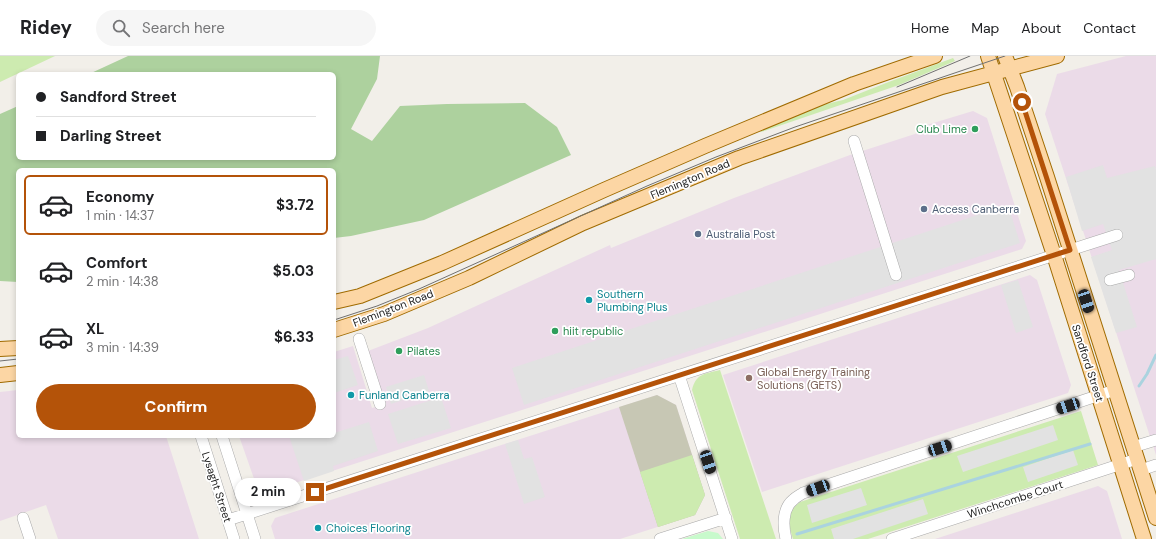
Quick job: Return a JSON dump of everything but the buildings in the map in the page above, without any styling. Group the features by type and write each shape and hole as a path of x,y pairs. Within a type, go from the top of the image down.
{"main road":[{"name":"Flemington Road","path":"336,302 360,296 442,263 704,146 854,84 935,56"},
{"name":"Sandford Street","path":"988,56 995,72 1144,539"},
{"name":"Flemington Road","path":"336,329 391,311 469,278 583,223 739,158 942,87 995,72 1007,62 1057,56"},
{"name":"Sandford Street","path":"1007,62 1070,250 1156,518"},
{"path":"336,306 360,296"},
{"path":"0,349 16,348"},
{"path":"0,375 16,373"}],"street":[{"path":"854,141 896,274"},
{"path":"228,520 1117,234"},
{"path":"1110,280 1129,275"},
{"name":"Flemington Road","path":"359,339 380,404"},
{"path":"680,375 732,539"},
{"path":"786,539 783,527 785,512 792,500 803,493 1115,390"},
{"name":"Lysaght Street","path":"202,438 234,539"},
{"name":"Lysaght Street","path":"223,438 255,539"},
{"path":"1156,440 1137,459 1156,465"},
{"name":"Winchcombe Court","path":"892,539 1137,459"},
{"path":"23,518 30,539"},
{"path":"660,539 726,518"}],"shaded area":[{"path":"1126,56 1156,56 1156,455 1045,114 1057,74"},
{"path":"973,111 987,118 1026,241 1022,249 267,492 257,487 240,438 336,438 336,351 353,346 372,408 384,404 368,351 428,328 610,245 611,248 734,198 850,155 921,132 920,127"},
{"path":"1103,165 1107,178 1155,166 1156,170 1156,259 1119,270 1137,327 1116,333 1091,257 1112,250 1103,224 1082,231 1066,177"},
{"path":"1008,205 1020,243 524,405 512,368"},
{"path":"1030,275 1037,280 1071,385 1068,393 762,492 723,375"},
{"path":"1018,280 1033,327 1016,333 1001,285"},
{"path":"348,356 358,385 336,392 336,359"},
{"path":"424,375 429,391 391,404 386,387"},
{"path":"16,390 16,438 167,438 199,539 58,539 46,505 0,521 0,392"},
{"path":"657,395 676,405 705,495 695,515 620,539 275,539 271,526 275,518"},
{"path":"657,395 676,405 705,495 695,515 658,527 619,407"},
{"path":"441,397 451,428 398,444 388,414"},
{"path":"369,422 378,451 333,466 334,471 304,481 290,438 336,438 336,432"},
{"path":"1053,425 1058,440 963,472 957,456"},
{"path":"518,440 524,459 532,457 545,497 524,504 505,444"},
{"path":"1073,450 1078,465 1028,482 1023,467"},
{"path":"1098,486 1107,491 1122,539 935,539"},
{"path":"861,488 867,505 812,523 807,505"},
{"path":"923,499 928,514 853,539 834,539 831,529"}],"green space":[{"path":"0,56 55,56 21,72 16,72 16,74 0,82"},
{"path":"128,56 380,56 377,79 351,129 372,141 400,106 525,103 557,127 571,155 424,220 351,236 336,238 336,168 16,168 16,282 0,281 0,114 16,107 16,160 336,160 336,72 93,72"},
{"path":"953,58 955,61 899,85 761,132 759,130 822,105 843,100"},
{"path":"720,370 776,539 740,539 692,390 696,380 699,377"},
{"path":"1081,411 1098,465 868,539 793,539 789,519 795,506 800,502"},
{"path":"692,455 705,495 695,515 658,527 640,472"},
{"path":"708,531 718,533 723,539 682,539"}],"waterway":[{"path":"1139,386 1147,374 1156,355"},
{"path":"797,534 1090,444"}],"tram line":[{"path":"897,87 970,56"},
{"path":"336,319 377,306 419,289 647,186 716,157 795,127 1005,56"},
{"path":"0,361 16,359"}],"place":[{"name":"Club Lime","path":"975,129"},
{"name":"Access Canberra","path":"924,209"},
{"name":"Australia Post","path":"698,234"},
{"name":"Southern Plumbing Plus","path":"589,300"},
{"name":"hiit republic","path":"555,331"},
{"name":"Pilates","path":"399,351"},
{"name":"Global Energy Training Solutions (GETS)","path":"749,378"},
{"name":"Funland Canberra","path":"351,395"},
{"name":"Choices Flooring","path":"318,528"}],"route":[{"path":"315,492 1070,250 1022,102"}]}
